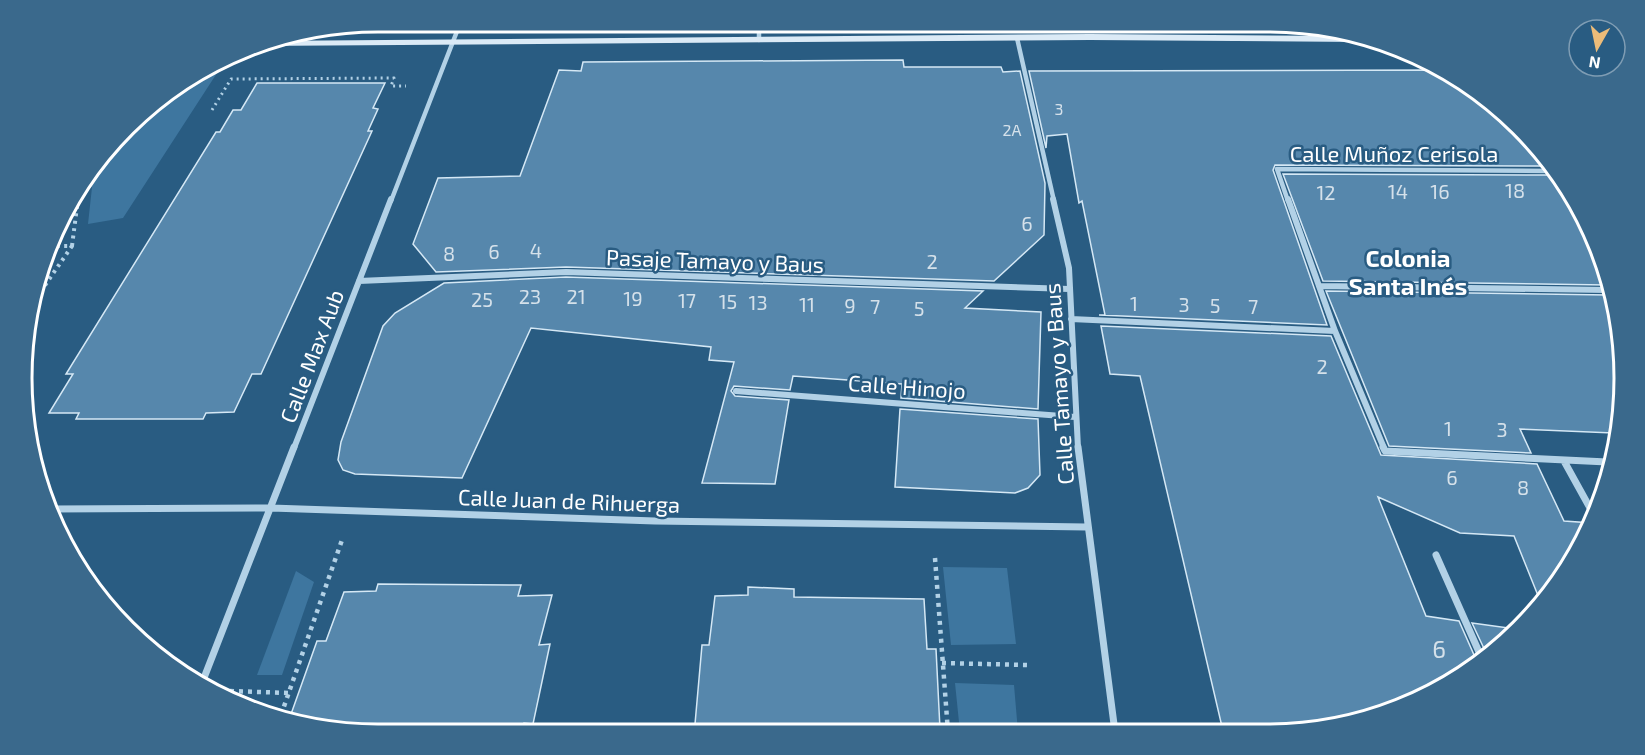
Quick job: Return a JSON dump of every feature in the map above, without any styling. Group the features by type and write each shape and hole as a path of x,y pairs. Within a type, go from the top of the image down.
{"main road":[{"path":"285,44 1017,38 1339,39"}],"street":[{"name":"Calle Max Aub","path":"204,677 458,32"},
{"path":"759,32 759,40"},
{"name":"Calle Tamayo y Baus","path":"1017,38 1069,268 1075,417 1086,527 1114,724"},
{"name":"Calle Muñoz Cerisola","path":"1545,171 1277,169 1335,331 1385,451 1564,461"},
{"name":"Pasaje Tamayo y Baus","path":"359,281 566,272 1069,289"},
{"path":"1319,286 1603,291"},
{"path":"1071,319 1335,331"},
{"name":"Calle Hinojo","path":"736,392 1075,417"},
{"path":"1564,461 1603,462"},
{"path":"1564,461 1589,506"},
{"name":"Calle Juan de Rihuerga","path":"58,509 271,508 655,521 1086,527"},
{"path":"1436,555 1479,651"}],"path":[{"path":"212,110 231,79 394,78 391,86 436,86"},
{"path":"43,288 72,246 77,205"},
{"path":"58,246 72,246"},
{"path":"283,710 353,512"},
{"path":"935,558 947,724"},
{"path":"942,663 1027,665"},
{"path":"230,690 289,693"}],"shaded area":[{"path":"217,73 123,218 88,224 93,181 117,149 149,117 167,103 204,78"},
{"path":"943,567 1007,568 1016,644 951,645"},
{"path":"296,571 314,582 282,675 257,675"},
{"path":"955,683 1014,685 1017,724 959,724"}],"building":[{"path":"903,60 904,67 1001,67 1003,72 1020,71 1045,183 1044,235 994,281 566,267 436,272 413,244 438,178 520,176 559,70 581,71 583,62"},
{"path":"1426,70 1460,90 1496,117 1528,149 1541,166 1275,165 1273,170 1327,325 1099,315 1105,315 1082,201 1079,203 1067,134 1047,136 1046,148 1029,71"},
{"path":"257,83 385,83 373,108 378,109 368,131 372,131 261,374 252,374 234,412 206,413 203,419 76,419 79,413 49,413 73,374 66,374 216,132 220,132 233,110 241,110"},
{"path":"1283,174 1548,175 1578,224 1601,285 1323,281"},
{"path":"566,277 983,291 965,308 1041,312 1038,409 901,398 902,384 793,376 790,390 734,386 731,391 735,396 789,400 775,484 702,483 734,362 709,360 711,347 531,328 462,478 355,474 343,470 338,460 341,442 383,326 395,313 444,283"},
{"path":"1326,291 1604,295 1611,332 1614,378 1609,433 1520,429 1531,453 1389,446"},
{"path":"1101,326 1331,336 1381,455 1537,464 1564,521 1582,522 1555,570 1537,594 1514,536 1460,533 1378,497 1426,616 1459,621 1474,655 1421,688 1357,712 1313,721 1221,724 1140,376 1110,374"},
{"path":"900,409 1038,419 1040,475 1028,488 1015,493 895,487"},
{"path":"378,584 521,585 518,596 552,595 539,645 550,644 533,724 355,723 291,713 317,641 326,641 344,592 376,591"},
{"path":"748,587 794,589 794,597 924,599 927,649 936,649 940,724 695,724 702,645 709,645 715,596 748,595"},
{"path":"1472,623 1506,628 1496,638 1484,648"}],"district":[{"name":"Colonia Santa Inés","path":"1408,271"}]}
